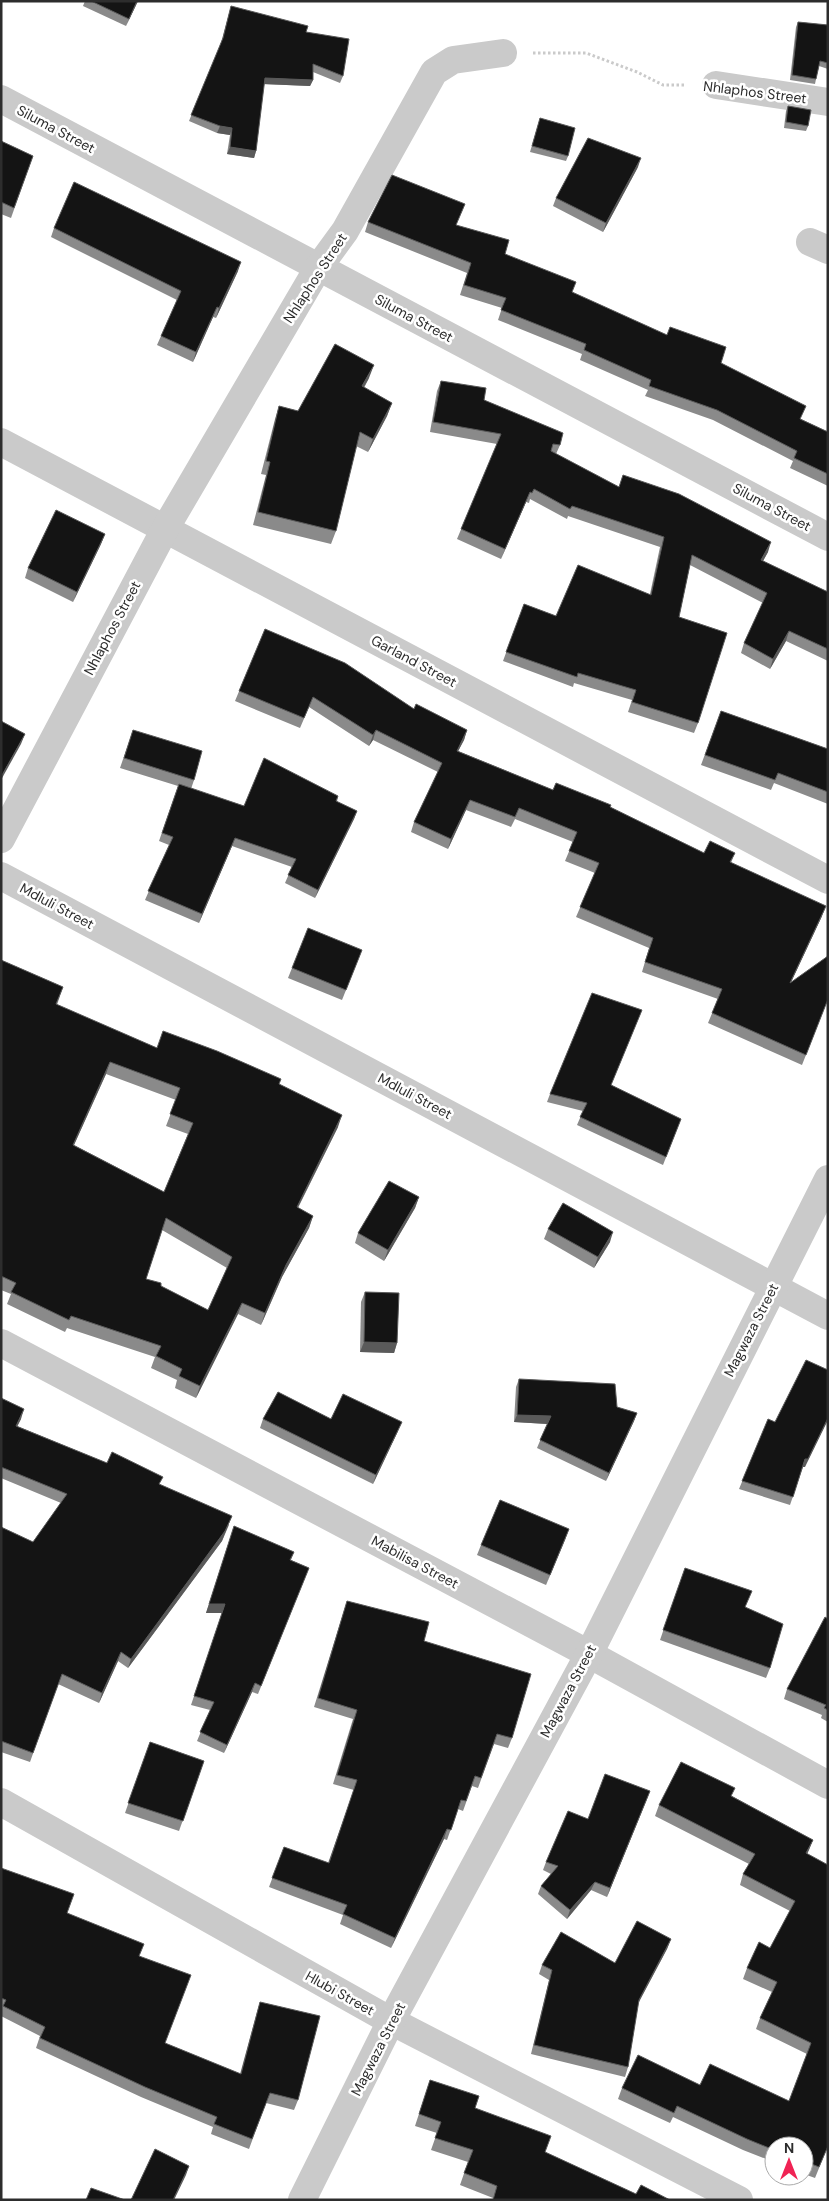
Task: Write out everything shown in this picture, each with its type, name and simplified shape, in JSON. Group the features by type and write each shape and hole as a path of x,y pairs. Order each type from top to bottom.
{"street":[{"name":"Nhlaphos Street","path":"1,839 165,529 318,268 345,230 434,72 453,60 503,53"},
{"name":"Nhlaphos Street","path":"716,84 828,102"},
{"name":"Siluma Street","path":"1,99 828,537"},
{"name":"Garland Street","path":"1,442 828,880"},
{"name":"Mdluli Street","path":"1,876 828,1316"},
{"name":"Magwaza Street","path":"302,2200 391,2021 589,1654 828,1179"},
{"name":"Mabilisa Street","path":"1,1343 589,1654 828,1785"},
{"name":"Hlubi Street","path":"1,1802 391,2021 739,2200"}],"path":[{"name":"Nhlaphos Street","path":"503,53 586,53 663,84 716,84"}],"building":[{"path":"91,1 137,1 129,19"},
{"path":"231,6 308,26 306,32 349,39 343,76 313,64 313,80 265,78 256,151 230,147 232,128 220,126 191,115 223,38"},
{"path":"798,22 828,25 828,63 820,61 816,79 792,75"},
{"path":"788,106 811,110 808,126 786,122"},
{"path":"540,118 575,128 568,156 532,146"},
{"path":"588,138 641,158 606,223 556,198"},
{"path":"1,141 33,156 14,208 1,202"},
{"path":"392,175 465,204 456,225 509,240 505,254 576,282 572,292 667,335 670,327 726,347 721,363 806,406 800,419 828,432 828,474 794,458 797,451 717,410 649,386 651,380 584,350 586,344 501,310 506,298 464,285 471,263 368,222"},
{"path":"74,182 241,262 196,352 161,336 181,291 54,228"},
{"path":"335,344 374,365 362,386 392,403 373,439 360,432 336,531 258,512 270,462 266,461 279,406 298,411"},
{"path":"441,381 486,388 484,400 563,433 560,445 553,444 551,451 619,487 623,475 679,494 771,542 761,560 828,592 828,649 789,631 773,659 744,643 767,593 692,555 679,617 727,633 698,723 632,702 636,690 578,673 577,677 506,652 524,604 556,616 578,565 651,595 664,537 572,506 570,509 534,489 532,493 530,492 505,549 461,529 501,434 433,422"},
{"path":"56,510 105,534 77,592 28,568"},
{"path":"265,629 345,663 414,709 416,704 467,730 457,751 553,790 556,783 611,805 610,807 704,853 710,841 735,853 730,862 826,906 790,983 828,956 828,999 806,1055 712,1013 722,989 645,962 653,938 580,907 599,863 569,851 577,832 519,808 515,817 470,800 451,839 414,822 442,763 376,730 373,735 313,697 304,718 239,691"},
{"path":"721,711 828,749 828,792 778,773 775,780 705,755"},
{"path":"1,721 25,734 1,777"},
{"path":"133,730 202,751 194,780 124,758"},
{"path":"264,758 338,796 336,801 357,811 318,890 288,875 296,859 235,838 202,914 148,891 173,837 162,833 179,784 244,806"},
{"path":"308,928 362,950 346,990 292,968"},
{"path":"1,960 63,987 56,1004 157,1048 163,1031 217,1051 281,1079 279,1084 342,1115 297,1207 313,1216 286,1265 265,1313 242,1303 200,1386 179,1376 182,1369 156,1356 161,1346 71,1316 69,1320 11,1292 16,1283 1,1276","holes":["110,1062 180,1088 170,1114 193,1123 164,1192 73,1145","166,1218 232,1257 208,1310 161,1286 161,1283 146,1279"]},
{"path":"592,993 642,1010 611,1085 681,1119 666,1157 580,1117 587,1103 550,1094"},
{"path":"389,1181 419,1197 388,1250 358,1233"},
{"path":"563,1203 613,1232 598,1257 548,1229"},
{"path":"365,1292 399,1293 397,1343 364,1342"},
{"path":"806,1360 828,1370 828,1418 808,1459 805,1459 793,1497 742,1481 768,1419 775,1422"},
{"path":"519,1379 615,1384 617,1407 637,1413 609,1473 540,1440 551,1416 517,1415"},
{"path":"278,1392 331,1419 343,1394 402,1422 376,1475 263,1419"},
{"path":"1,1398 24,1409 16,1426 107,1463 112,1452 163,1477 159,1484 232,1516 225,1531 131,1659 121,1652 102,1693 62,1674 33,1753 1,1741 1,1527 33,1542 67,1494 1,1467"},
{"path":"500,1500 569,1529 550,1575 481,1545"},
{"path":"234,1526 294,1552 290,1560 309,1568 261,1686 255,1683 227,1745 200,1732 214,1702 194,1696 225,1604 209,1604"},
{"path":"685,1568 752,1591 745,1607 783,1624 770,1668 663,1630"},
{"path":"347,1601 429,1622 424,1641 531,1674 512,1738 497,1734 481,1778 475,1776 466,1801 461,1800 451,1830 447,1829 395,1938 343,1914 347,1905 272,1878 284,1847 329,1863 357,1780 337,1775 357,1710 318,1698"},
{"path":"825,1617 828,1619 828,1710 824,1708 826,1705 787,1689"},
{"path":"150,1742 204,1761 183,1821 128,1803"},
{"path":"681,1762 735,1788 731,1796 813,1840 806,1853 828,1865 828,2146 819,2167 814,2165 814,2136 764,2136 764,2146 677,2106 674,2113 622,2088 638,2055 700,2085 710,2064 789,2101 811,2043 760,2018 777,1982 747,1968 759,1942 770,1948 795,1901 743,1874 755,1854 659,1805"},
{"path":"605,1774 650,1791 610,1888 595,1882 570,1910 541,1886 558,1866 546,1862 568,1811 588,1819"},
{"path":"1,1868 74,1894 67,1913 144,1944 139,1956 191,1975 165,2043 241,2074 260,2002 320,2016 298,2100 270,2093 252,2139 214,2124 217,2117 145,2087 40,2038 45,2027 3,2006 6,2000 1,1998"},
{"path":"637,1921 671,1939 639,2000 628,2067 534,2045 552,1970 542,1965 561,1932 615,1963"},
{"path":"430,2080 479,2096 475,2108 551,2136 545,2152 636,2194 641,2185 670,2200 493,2200 497,2186 464,2173 473,2150 435,2138 441,2122 419,2114"},
{"path":"155,2149 189,2166 173,2200 131,2200"},
{"path":"91,2188 125,2200 86,2200"}]}
